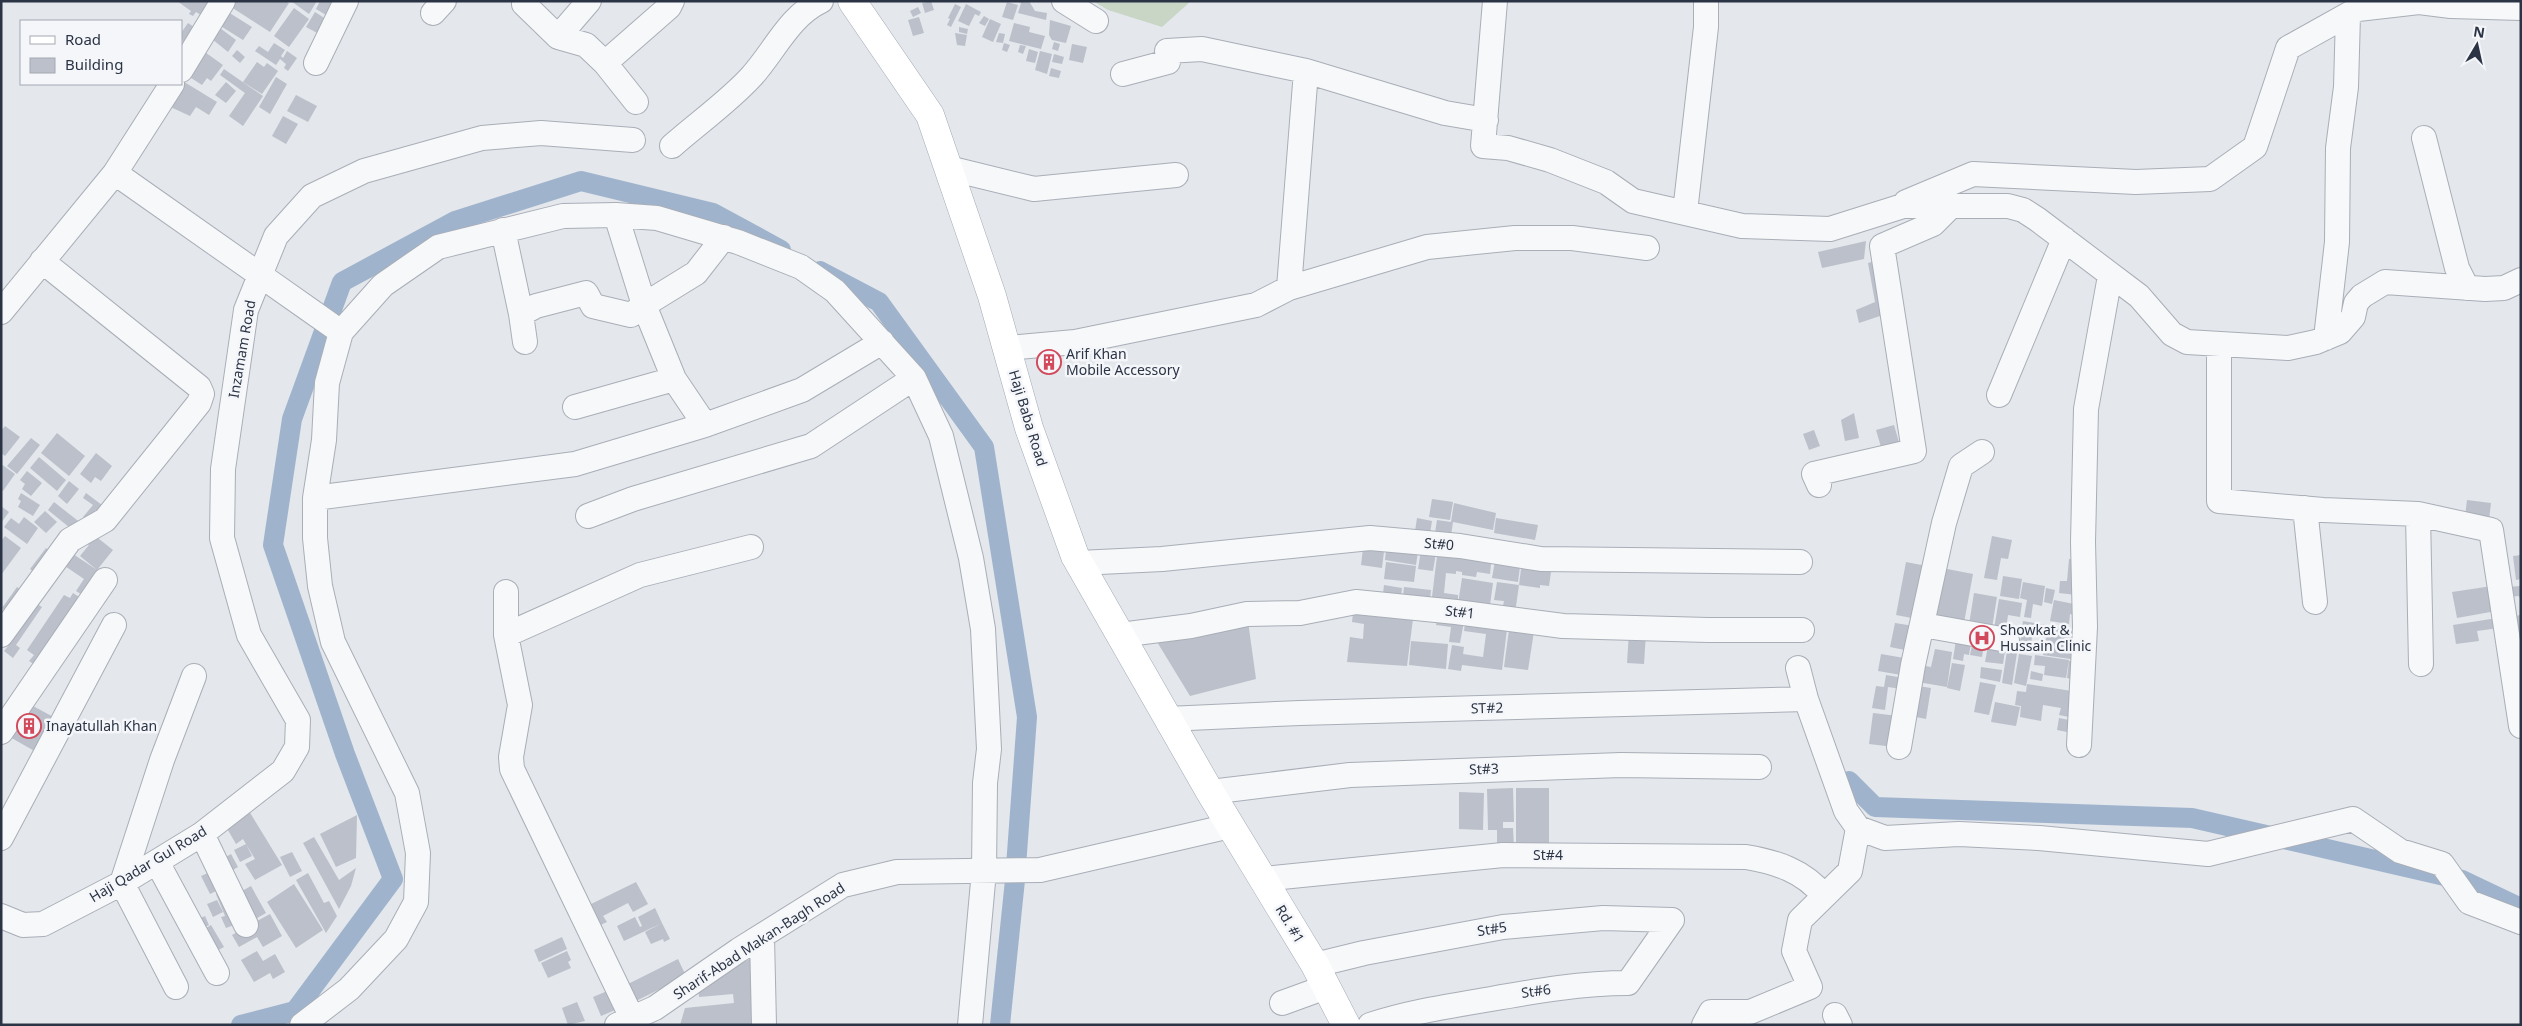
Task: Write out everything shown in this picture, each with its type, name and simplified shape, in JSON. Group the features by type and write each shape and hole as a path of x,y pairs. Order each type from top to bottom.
{"main road":[{"name":"Haji Baba Road","path":"852,1 930,115 1008,348 1029,428 1079,563 1230,826"},
{"name":"Rd. #1","path":"1230,826 1320,976 1346,1025"}],"street":[{"path":"182,68 223,1"},
{"path":"316,63 346,1"},
{"path":"558,37 589,1"},
{"path":"605,63 669,7 672,1"},
{"path":"672,146 750,78 795,20 812,5 821,1"},
{"path":"1064,1 1096,21"},
{"path":"1496,1 1483,146 1508,148 1550,160 1606,182 1633,201 1742,226 1830,229 1890,208 1973,174 2136,182 2210,179 2255,146 2288,48 2358,9 2419,2 2451,6 2521,8"},
{"path":"1684,212 1706,27 1706,1"},
{"path":"524,4 558,37 586,45 605,63 636,102"},
{"path":"2326,338 2337,242 2338,148 2346,87 2348,15"},
{"path":"1123,74 1168,57 1202,49 1306,71 1445,113 1486,120"},
{"path":"1289,288 1306,71"},
{"path":"1,312 114,173 171,85"},
{"name":"Inzamam Road","path":"283,771 297,747 298,720 249,635 222,538 223,469 246,310 276,236 312,196 364,170 482,138 541,133 633,140"},
{"path":"2424,138 2457,268 2467,288"},
{"path":"948,168 1034,189 1176,175"},
{"path":"114,173 260,273 341,332"},
{"path":"1890,208 1952,205 2008,206 2023,210 2139,296 2172,334 2187,342 2278,349 2326,338 2340,332 2348,322 2362,296 2385,282 2467,288 2504,288 2521,280"},
{"path":"1819,485 1814,474 1914,451 1882,246 1933,224 1952,205"},
{"path":"616,214 644,305 674,379 705,425"},
{"path":"302,1025 349,990 396,939 416,902 418,852 407,793 334,642 320,586 315,538 315,498 324,440 327,384 341,332 383,285 438,247 563,216 616,214 657,218 724,238 802,267 835,292 914,378 945,444 971,558 983,629 990,749 985,783 986,871 970,1025"},
{"path":"503,230 525,342"},
{"path":"521,314 536,306 586,293 593,306 632,315 644,305 696,273 724,238"},
{"path":"1008,348 1075,342 1256,305 1289,288 1427,247 1516,238 1572,238 1647,248"},
{"path":"1998,394 2064,240"},
{"path":"1,635 70,540 104,520 199,403 202,394 199,387 42,261"},
{"path":"2080,745 2085,627 2083,542 2086,409 2110,276"},
{"path":"315,498 575,464 705,425 802,390 882,342"},
{"path":"2219,345 2219,501 2418,514 2490,530 2521,726"},
{"path":"588,516 633,499 811,446 914,378"},
{"path":"575,407 674,379"},
{"path":"1899,746 1913,665 1944,524 1961,466 1982,452"},
{"path":"2305,508 2316,602"},
{"path":"2418,514 2421,664"},
{"name":"St#0","path":"1079,563 1162,559 1370,538 1460,546 1541,559 1800,562"},
{"path":"506,635 640,576 752,547"},
{"path":"1,732 105,580"},
{"path":"506,592 506,635 520,706 511,756 512,769 624,1021"},
{"name":"St#1","path":"1120,635 1200,625 1247,614 1300,613 1356,602 1456,612 1563,626 1708,630 1802,630"},
{"path":"1,838 114,625"},
{"path":"1923,625 2007,640"},
{"path":"1798,668 1806,699 1846,811 1858,828 1885,838 1959,834 2208,854 2353,819 2400,851 2442,864 2468,902 2521,922"},
{"path":"176,987 122,883 162,760 194,676"},
{"name":"ST#2","path":"1167,719 1300,713 1806,699"},
{"name":"St#3","path":"1210,792 1350,775 1621,765 1759,767"},
{"name":"Haji Qadar Gul Road","path":"1,916 23,925 43,924 122,883 202,834 283,771"},
{"name":"Sharif-Abad Makan-Bagh Road","path":"624,1021 655,1008 739,950 762,938 843,885 897,872 1044,869 1230,826"},
{"path":"1704,1025 1710,1012 1750,1012 1810,987 1794,951 1800,920 1823,895 1850,871 1858,828"},
{"path":"202,834 246,925"},
{"name":"St#4","path":"1263,879 1503,855 1746,857 1775,862 1812,881 1823,895"},
{"path":"157,862 217,973"},
{"name":"St#5","path":"1282,1003 1320,976 1364,953 1503,926 1603,918 1672,920"},
{"name":"St#6","path":"1370,1025 1445,1006 1536,991 1600,983 1628,983 1672,920"},
{"path":"762,938 764,1025"}],"green space":[{"path":"1093,1 1191,1 1162,27 1108,10"}],"building":[{"path":"177,1 210,1 201,15 196,12 193,16 189,14 191,11"},
{"path":"231,1 285,1 289,3 270,32 228,5"},
{"path":"291,1 317,1 309,14"},
{"path":"320,1 336,1 331,18 316,9"},
{"path":"931,1 934,10 925,13 922,3"},
{"path":"1017,1 1029,1 1035,11 1047,13 1046,20 1018,13 1021,3"},
{"path":"1007,2 1018,5 1013,20 1002,17"},
{"path":"955,4 961,7 951,27 947,25 950,19 948,18"},
{"path":"966,4 981,12 979,16 975,14 969,26 958,21"},
{"path":"918,7 921,13 913,17 910,11"},
{"path":"294,8 309,19 289,47 274,36"},
{"path":"228,12 252,27 243,40 219,25"},
{"path":"315,12 329,21 321,35 306,27"},
{"path":"984,16 989,19 985,26 979,23"},
{"path":"919,17 924,33 913,36 908,20"},
{"path":"990,19 1001,24 993,42 982,37"},
{"path":"1050,20 1071,26 1066,43 1052,40 1049,35"},
{"path":"188,23 200,31 189,35 183,43 182,32"},
{"path":"1014,23 1030,27 1029,32 1045,36 1041,49 1009,41"},
{"path":"959,27 968,29 967,34 959,32"},
{"path":"220,28 236,40 228,52 212,39"},
{"path":"955,33 967,35 965,46 957,45"},
{"path":"999,33 1005,34 1003,43 996,42"},
{"path":"1054,42 1060,44 1058,51 1052,49"},
{"path":"274,43 285,50 281,56 283,58 287,51 297,58 288,71 284,68 286,64 280,59 276,65 255,51 259,46 268,52"},
{"path":"1004,43 1010,45 1007,52 1002,50"},
{"path":"1072,44 1087,47 1083,63 1069,60"},
{"path":"1020,45 1026,46 1023,54 1018,52"},
{"path":"1029,49 1038,52 1035,63 1026,61"},
{"path":"202,50 223,65 211,81 207,78 202,85 185,74"},
{"path":"237,50 245,57 240,63 232,56"},
{"path":"1040,51 1052,54 1047,74 1035,70"},
{"path":"1054,54 1064,57 1062,64 1052,62"},
{"path":"257,62 264,67 267,63 278,71 262,94 243,82"},
{"path":"1051,68 1061,71 1059,78 1049,76"},
{"path":"224,69 263,96 243,126 229,116 245,93 220,75"},
{"path":"276,77 287,84 270,114 259,107"},
{"path":"182,81 217,102 209,115 196,107 190,116 164,104 177,85 182,85"},
{"path":"226,82 236,91 226,103 215,95"},
{"path":"296,95 317,106 308,122 287,111"},
{"path":"283,116 298,124 286,144 272,136"},
{"path":"1866,241 1864,259 1822,268 1818,252"},
{"path":"1882,259 1892,312 1859,323 1856,310 1875,302 1868,263"},
{"name":"Arif Khan Mobile Accessory","path":"1057,355 1061,367 1042,372 1038,357"},
{"path":"1854,413 1859,438 1845,441 1841,420"},
{"path":"1894,425 1901,449 1883,454 1876,430"},
{"path":"5,426 20,437 5,456 1,453 1,431"},
{"path":"1814,430 1820,446 1809,450 1803,434"},
{"path":"57,433 85,456 69,476 41,453"},
{"path":"31,438 40,445 17,474 7,466"},
{"path":"96,453 112,466 101,481 95,477 91,483 80,474"},
{"path":"39,457 66,480 57,491 30,468"},
{"path":"1,464 15,474 3,491 1,490"},
{"path":"27,471 42,483 31,496 22,489 25,484 20,480"},
{"path":"69,481 79,489 67,504 58,496"},
{"path":"21,493 40,505 33,516 18,507 21,501 18,499"},
{"path":"86,493 110,511 91,523 83,517 93,505 83,498"},
{"path":"1432,499 1453,502 1450,520 1429,517"},
{"path":"2467,500 2491,503 2489,520 2465,517"},
{"path":"54,502 82,524 75,532 48,510"},
{"path":"1454,503 1496,513 1493,530 1453,522 1450,542 1434,539 1437,520 1451,522"},
{"path":"1,506 9,512 1,523"},
{"path":"45,511 57,522 46,533 34,522"},
{"path":"24,517 38,528 27,544 4,527 11,518 19,524"},
{"path":"1417,518 1432,521 1429,540 1414,538"},
{"path":"1496,518 1538,525 1535,540 1494,533"},
{"path":"89,531 113,550 97,570 80,556 89,545 82,540"},
{"path":"5,536 21,548 1,575 1,541"},
{"path":"1992,536 2012,540 2008,559 2001,558 1997,580 1984,578"},
{"path":"1364,540 1385,543 1382,568 1361,565"},
{"path":"1387,541 1419,545 1416,565 1385,560"},
{"path":"1422,544 1437,547 1433,571 1418,569"},
{"path":"46,548 55,555 39,576 30,569"},
{"path":"1438,548 1492,555 1490,574 1477,572 1476,577 1462,575 1462,572 1456,571 1456,574 1446,573 1444,593 1458,595 1458,604 1462,578 1493,583 1489,612 1431,605"},
{"path":"67,550 106,576 90,600 76,591 84,579 59,562"},
{"path":"1496,555 1521,559 1518,582 1492,578"},
{"path":"2521,555 2521,579 2516,580 2513,556"},
{"path":"2069,559 2080,560 2076,595 2059,593 2060,581 2067,581"},
{"path":"1522,561 1552,565 1549,586 1540,585 1540,588 1519,585"},
{"path":"1386,562 1416,566 1414,582 1384,579"},
{"path":"1906,562 1932,567 1922,620 1896,615"},
{"path":"1937,567 1973,574 1963,628 1927,621"},
{"path":"2003,576 2022,579 2019,599 2000,596"},
{"path":"1497,582 1519,585 1515,613 1502,611 1504,601 1494,600"},
{"path":"2023,582 2045,586 2042,606 2033,604 2031,618 2024,617 2027,600 2020,598"},
{"path":"1384,585 1402,588 1400,605 1382,602"},
{"path":"2492,586 2496,611 2457,618 2452,592"},
{"path":"2521,586 2521,601 2519,596 2508,597 2507,587"},
{"path":"17,587 27,593 11,615 2,608"},
{"path":"1404,587 1431,590 1429,608 1402,605"},
{"path":"2046,588 2055,590 2052,604 2044,602"},
{"path":"73,593 87,602 41,669 29,661 34,655 27,650 64,595 70,598"},
{"path":"1974,593 1997,597 1991,634 1968,631"},
{"path":"29,599 42,607 16,645 20,648 13,658 4,651 9,645 1,640"},
{"path":"1999,599 2022,603 2020,617 2008,615 2005,637 1993,635"},
{"path":"2054,600 2079,605 2078,616 2070,614 2069,624 2050,621"},
{"path":"1354,604 1414,611 1407,666 1347,662 1350,637 1363,639 1364,624 1352,622"},
{"path":"1438,612 1465,616 1460,643 1449,642 1451,627 1436,625"},
{"path":"1247,614 1256,679 1190,696 1151,632"},
{"path":"2521,615 2521,633 2510,634 2507,617"},
{"path":"1466,616 1508,621 1502,670 1462,665 1461,671 1448,669 1452,645 1464,647 1463,654 1483,657 1486,634 1464,631"},
{"path":"2497,618 2499,628 2477,631 2479,641 2456,644 2453,625"},
{"path":"2023,621 2046,625 2045,631 2033,630 2031,644 2020,642"},
{"path":"1510,622 1535,625 1528,670 1504,667"},
{"path":"1895,623 1920,627 1915,652 1890,647"},
{"path":"2008,625 2019,627 2017,640 2006,639"},
{"path":"2048,627 2082,633 2077,660 2043,655"},
{"path":"1629,632 1646,633 1644,664 1627,663"},
{"path":"1974,636 1985,638 1982,657 1970,655"},
{"path":"1956,640 1971,643 1969,655 1964,654 1963,661 1953,659"},
{"path":"1411,641 1448,644 1446,669 1409,665"},
{"path":"1989,641 2006,644 2003,664 1985,662"},
{"path":"1935,649 1952,652 1947,687 1912,681 1914,664 1931,667"},
{"path":"2007,651 2017,653 2012,685 2002,683"},
{"path":"1881,654 1910,659 1907,676 1878,671"},
{"path":"2019,654 2032,656 2026,686 2014,683"},
{"path":"2035,655 2069,660 2066,678 2044,675 2045,666 2034,665"},
{"path":"2069,661 2078,662 2076,680 2067,678"},
{"path":"1952,663 1965,665 1960,691 1947,688"},
{"path":"1981,667 2002,670 2000,682 1980,678"},
{"path":"2031,671 2043,674 2042,681 2030,679"},
{"path":"1886,675 1904,678 1902,689 1888,687 1885,710 1872,708 1876,686 1884,687"},
{"path":"1980,682 1996,685 1989,715 1974,712"},
{"path":"2027,684 2078,692 2074,718 2059,715 2061,708 2043,705 2041,721 2020,717 2021,706 2015,705 2017,691 2026,692"},
{"path":"1912,685 1931,688 1926,719 1906,715"},
{"name":"Inayatullah Khan","path":"22,700 57,719 38,753 1,732"},
{"path":"1995,702 2020,707 2016,726 1991,722"},
{"path":"1873,713 1898,716 1894,747 1869,744"},
{"path":"2059,718 2074,721 2072,733 2057,730"},
{"path":"1513,788 1514,822 1503,822 1503,828 1513,828 1514,848 1497,849 1497,830 1488,830 1487,789"},
{"path":"1516,788 1549,788 1549,848 1516,848"},
{"path":"1459,792 1484,793 1483,830 1459,829"},
{"path":"249,811 282,865 255,880 245,864 255,859 243,839 236,844 225,825"},
{"path":"357,815 356,858 336,867 320,834"},
{"path":"314,837 339,880 356,868 351,886 339,909 303,843"},
{"path":"246,844 252,856 240,862 234,850"},
{"path":"292,852 302,871 290,877 280,857"},
{"path":"231,854 238,867 224,875 216,863"},
{"path":"217,869 226,886 210,894 201,876"},
{"path":"308,873 324,903 329,901 337,916 326,933 296,880"},
{"path":"636,882 648,904 633,912 628,903 603,916 607,922 592,929 581,909"},
{"path":"294,884 323,930 296,948 267,902"},
{"path":"251,886 266,913 248,923 233,896"},
{"path":"227,889 242,922 226,928 221,917 225,916 216,894"},
{"path":"217,900 223,912 213,917 207,904"},
{"path":"655,908 662,923 624,941 617,926 635,917 640,927 642,926 638,917"},
{"path":"270,914 282,936 263,947 257,937 239,947 232,935"},
{"path":"205,916 209,925 199,930 194,921"},
{"path":"662,923 670,939 664,942 663,939 651,944 645,932"},
{"path":"211,925 224,947 211,954 198,933"},
{"path":"562,937 567,949 539,962 534,950"},
{"path":"257,951 263,961 275,954 285,972 273,979 270,973 254,982 241,960"},
{"path":"567,951 571,960 568,962 571,968 548,978 541,963"},
{"path":"754,957 757,1025 680,1025 685,1008 734,1003 733,994 699,997 698,984"},
{"path":"678,959 686,976 636,1001 628,984"},
{"path":"612,989 620,1008 601,1016 593,997"},
{"path":"577,1002 585,1021 568,1025 562,1008"}],"waterway":[{"path":"241,1025 295,1011 393,879 345,754 273,545 292,419 342,282 455,221 581,181 713,213 781,250"},
{"path":"820,271 879,302 984,447 1027,717 1015,880 1000,1025"},
{"path":"1849,781 1875,807 2192,818 2462,880 2521,908"}],"place":[{"name":"Arif Khan Mobile Accessory","path":"1049,362"},
{"name":"Showkat & Hussain Clinic","path":"1982,638"},
{"name":"Inayatullah Khan","path":"29,726"}]}
